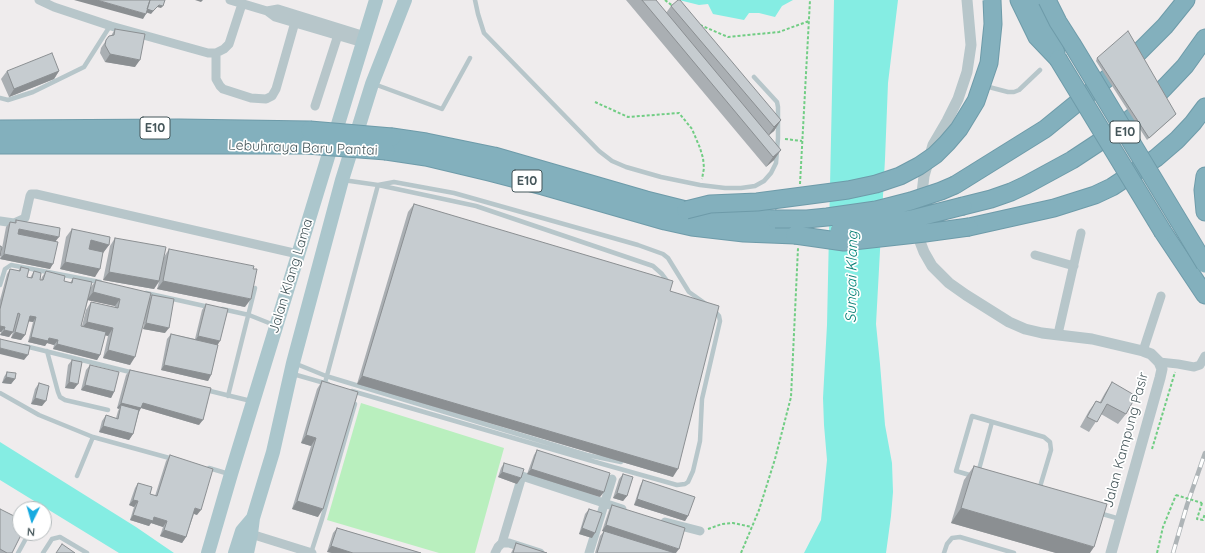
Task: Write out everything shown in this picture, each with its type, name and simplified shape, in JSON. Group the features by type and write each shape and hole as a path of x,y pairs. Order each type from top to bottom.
{"highway":[{"path":"686,210 710,204 757,202 848,190 876,184 900,176 935,155 959,129 976,101 989,63 993,24 992,0"},
{"name":"Lebuhraya Baru Pantai","path":"0,129 179,128 389,144 426,142 494,156 646,200 686,210 739,217 775,219 807,219 827,217 876,210 911,201 955,185 1044,129 1137,54 1165,26 1186,0"},
{"name":"E10","path":"1031,2 1048,31 1058,59 1163,232 1205,295"},
{"name":"E10","path":"1031,2 1058,22 1205,264"},
{"name":"Lebuhraya Baru Pantai","path":"389,144 426,157 543,186 665,221 692,227 796,241 847,230 912,219 991,199 1026,185 1072,160 1113,133 1165,87 1185,66 1205,38"},
{"path":"796,241 844,242 969,227 1054,208 1095,195 1112,187 1156,158 1177,140 1193,123 1205,107"},
{"name":"Lebuhraya Baru Pantai","path":"0,144 309,138"},
{"path":"1205,176 1205,212"}],"main road":[{"name":"Jalan Klang Lama","path":"208,553 376,0"},
{"name":"Jalan Klang Lama","path":"247,553 253,518 272,452 292,368 342,180 372,84 405,0"},
{"path":"234,553 242,531 253,518"}],"street":[{"path":"39,0 54,7 111,26 208,53 216,53 224,49 229,44 242,4"},
{"path":"230,0 265,10 278,9 338,35 364,40"},
{"path":"265,0 265,10"},
{"name":"Jalan Kampung Pasir","path":"968,0 971,45 967,83 947,122 933,144 924,176 920,210 919,239 932,266 949,283 1009,322 1025,329 1042,333 1092,339 1143,351 1151,354 1159,362 1162,369 1160,378 1111,553"},
{"path":"216,53 216,79 223,89 251,98 266,99 272,96 276,89 296,18"},
{"path":"296,18 364,40"},
{"path":"315,106 338,35"},
{"path":"0,221 14,223 24,218 31,194 36,194 298,254"},
{"path":"1058,334 1081,234"},
{"path":"1035,255 1074,266"},
{"path":"1143,351 1161,296"},
{"path":"1159,362 1178,364 1194,368 1200,364 1205,356"},
{"path":"495,553 502,543 522,476 633,513"},
{"path":"589,553 612,480"},
{"path":"654,519 700,530"},
{"path":"251,534 311,553"},
{"path":"502,543 509,543 540,553"}],"lane":[{"path":"475,0 484,33 600,152 612,161 626,167 661,177 700,185 725,188 755,186 764,181 771,173 776,163 778,107 777,102 754,77"},
{"path":"0,98 8,100 17,98 33,92 84,67 111,26"},
{"path":"372,84 442,109 470,58"},
{"path":"977,85 1014,92 1019,90 1040,70"},
{"path":"772,148 777,154"},
{"path":"342,180 378,185 476,206 653,266 662,274 669,288"},
{"path":"347,390 606,465 678,485 685,484 688,482 693,471 700,441 702,399 720,321 719,316 713,309 689,292 668,258 663,254 454,193 394,182 378,185"},
{"path":"325,383 378,185"},
{"path":"0,285 5,269 11,265 108,284"},
{"path":"228,396 255,288"},
{"path":"137,290 212,307"},
{"path":"219,309 249,315 276,326"},
{"path":"20,344 140,374"},
{"path":"47,351 60,397 65,400 108,410"},
{"path":"292,368 326,376 588,455 621,462"},
{"path":"292,368 332,386"},
{"path":"199,389 253,402"},
{"path":"0,393 39,415 93,437 181,461"},
{"path":"311,553 355,404"},
{"path":"983,479 956,471 972,416 1044,437 1050,442 1051,450 1038,495"},
{"path":"976,477 992,422"},
{"path":"77,476 93,437"},
{"path":"202,467 231,474"},
{"path":"1090,510 1120,519"},
{"path":"43,553 52,539 60,537 87,553"},
{"path":"944,553 947,544 952,538 960,537 1014,553"},
{"path":"18,553 25,541"}],"path":[{"path":"665,0 678,10"},
{"path":"800,187 810,0"},
{"path":"696,24 728,37 779,32 808,21"},
{"path":"595,102 628,117 679,113 692,129 703,158 704,168 700,185"},
{"path":"778,138 802,141"},
{"path":"741,553 759,510 775,459 791,397 796,241"},
{"path":"1157,553 1163,527 1176,494 1202,503 1198,519 1203,520 1205,513"},
{"path":"700,530 722,524 733,523 752,527"}],"green space":[{"path":"361,403 504,448 475,553 439,553 327,520"}],"water":[{"path":"679,0 793,0 782,6 775,17 759,13 749,13 744,20 713,14 708,4 699,5"},
{"name":"Sungai Klang","path":"834,0 898,0 888,83 876,324 885,425 892,463 893,492 886,553 804,553 821,520 827,460 823,398 827,325"},
{"path":"0,442 136,527 174,553 119,553 52,512 52,501 34,501 0,480"}],"building":[{"path":"97,0 150,0 146,14"},
{"path":"150,0 165,0 163,6 159,5 153,11 147,9"},
{"path":"642,0 656,0 781,150 773,157"},
{"path":"680,0 781,120 774,127 671,6"},
{"path":"115,29 145,34 140,60 110,54 105,45 106,40 109,36 114,35"},
{"path":"1128,31 1176,114 1149,138 1097,58"},
{"path":"52,53 59,71 14,89 7,71"},
{"path":"414,204 673,281 670,291 719,306 678,469 362,376"},
{"path":"16,220 60,228 59,237 19,229 18,234 58,242 53,264 4,254 10,222 16,223"},
{"path":"72,229 110,237 109,245 91,240 89,249 103,252 100,269 65,262"},
{"path":"115,238 166,247 159,281 109,272"},
{"path":"169,249 254,266 253,269 257,269 251,299 163,281"},
{"path":"21,267 29,269 27,277 32,278 34,271 41,273 40,280 43,280 46,271 65,276 64,281 72,283 73,278 92,282 81,326 106,332 100,355 57,344 58,340 49,338 48,341 31,337 36,317 30,316 25,335 15,332 20,314 18,313 13,332 4,330 5,327 0,326 0,309 10,269 20,271"},
{"path":"96,280 151,293 135,357 108,350 113,328 87,322 91,302 118,308 120,299 93,292"},
{"path":"152,295 174,299 169,328 146,323"},
{"path":"206,304 228,309 220,341 198,336"},
{"path":"171,334 218,345 211,375 164,365"},
{"path":"0,339 30,346 28,355 0,348"},
{"path":"72,360 82,362 78,384 69,382"},
{"path":"90,365 119,372 114,392 85,385"},
{"path":"130,370 211,388 203,420 143,403 141,408 121,403"},
{"path":"7,372 16,373 15,379 6,377"},
{"path":"322,381 358,392 323,509 297,501 316,438 306,435"},
{"path":"1112,382 1136,396 1126,414 1107,404 1097,422 1087,417 1096,401 1101,403"},
{"path":"39,383 49,386 46,401 35,398"},
{"path":"121,405 139,410 133,434 103,426 106,415 118,419"},
{"path":"537,450 610,473 604,492 531,469"},
{"path":"170,455 213,469 201,510 195,508 186,537 164,530 167,521 154,517 153,521 133,515 138,501 133,500 138,483 152,487 150,494 157,496"},
{"path":"504,463 524,469 521,478 502,472"},
{"path":"974,466 1107,504 1094,547 961,508"},
{"path":"623,474 633,477 627,496 617,493"},
{"path":"643,480 695,497 688,516 637,499"},
{"path":"612,505 685,528 679,549 606,525"},
{"path":"0,509 12,515 12,541 18,541 12,553 7,553 0,549"},
{"path":"589,509 602,513 595,533 582,528"},
{"path":"337,528 421,553 353,553 331,546"},
{"path":"604,531 675,553 597,553"},
{"path":"516,543 547,553 513,553"},
{"path":"62,544 75,553 56,553"}],"railway":[{"path":"1173,553 1187,505 1205,453"}]}
